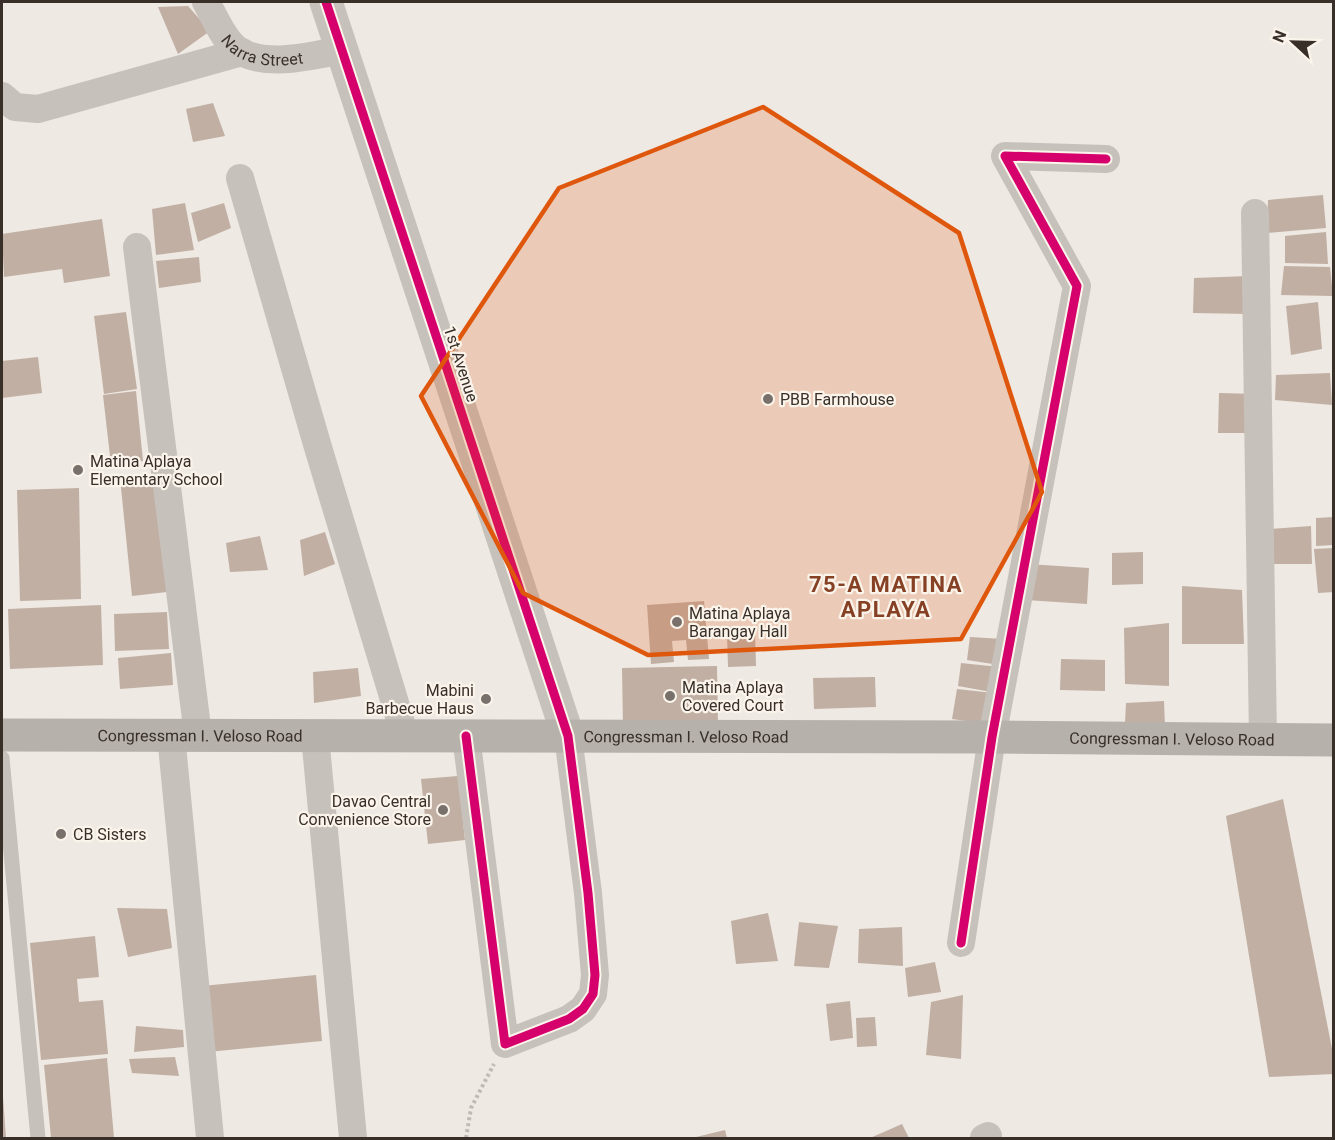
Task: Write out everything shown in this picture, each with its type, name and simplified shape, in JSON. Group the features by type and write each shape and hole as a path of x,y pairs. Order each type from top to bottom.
{"main road":[{"name":"Congressman I. Veloso Road","path":"2,735 992,736 1334,740"}],"street":[{"name":"Narra Street","path":"206,2 224,35 233,46 257,58 281,60 342,50"},
{"name":"1st Avenue","path":"326,2 568,736"},
{"path":"2,96 15,107 38,109 242,52"},
{"path":"961,944 992,736 1077,286 1005,156 1106,159"},
{"path":"240,178 405,736"},
{"path":"1254,213 1263,740"},
{"path":"137,247 184,735 210,1138"},
{"path":"315,736 353,1138"},
{"path":"466,736 505,1044 569,1019 583,1009 593,994 595,975 588,893 568,736"}],"lane":[{"path":"2,758 38,1138"}],"path":[{"path":"466,1138 471,1108 505,1044"}],"highlighted area":[{"path":"763,107 959,233 1042,492 961,639 648,655 523,593 421,396 559,188"}],"building":[{"path":"188,6 210,31 178,54 158,7"},
{"path":"213,103 225,136 193,142 186,109"},
{"path":"1323,195 1326,228 1267,233 1268,200"},
{"path":"185,203 194,250 156,255 152,209"},
{"path":"224,203 231,228 198,242 191,213"},
{"path":"102,219 110,276 64,283 62,269 4,277 2,234"},
{"path":"1326,232 1328,264 1285,263 1285,236"},
{"path":"199,257 201,282 159,288 156,261"},
{"path":"1284,266 1330,267 1333,296 1281,295"},
{"path":"1249,276 1250,314 1193,313 1194,278"},
{"path":"1318,302 1322,349 1291,355 1286,306"},
{"path":"126,312 137,389 104,394 94,316"},
{"path":"38,357 42,393 2,398 2,361"},
{"path":"1330,373 1332,405 1275,400 1276,375"},
{"path":"136,391 143,461 111,465 103,395"},
{"path":"1219,393 1255,394 1256,433 1218,433"},
{"path":"155,475 167,592 132,596 120,478"},
{"path":"79,488 81,599 20,601 17,490"},
{"path":"1334,517 1334,545 1316,546 1316,518"},
{"path":"1311,526 1312,564 1271,564 1270,529"},
{"path":"325,532 335,564 304,576 300,540"},
{"path":"260,536 268,570 230,572 226,543"},
{"path":"1334,548 1334,592 1318,593 1314,549"},
{"path":"1143,552 1143,584 1112,585 1112,553"},
{"path":"1028,564 1089,568 1087,604 1026,600"},
{"path":"1182,586 1242,590 1244,644 1182,644"},
{"name":"Matina Aplaya Barangay Hall","path":"704,601 709,659 688,660 686,640 672,641 674,662 651,664 647,605"},
{"path":"101,605 103,665 10,669 8,609"},
{"path":"167,612 169,649 115,651 114,614"},
{"path":"1169,623 1169,686 1125,684 1124,628"},
{"path":"755,633 756,666 728,667 727,634"},
{"path":"970,637 1003,639 999,665 967,660"},
{"path":"171,653 173,685 120,689 118,658"},
{"path":"1061,659 1105,660 1105,691 1060,690"},
{"path":"961,663 999,667 997,693 958,686"},
{"name":"Matina Aplaya Covered Court","path":"717,666 718,725 623,727 622,668"},
{"path":"358,668 361,696 314,703 313,672"},
{"path":"875,677 876,707 814,709 813,678"},
{"path":"957,689 993,693 988,724 952,719"},
{"path":"1164,701 1165,727 1125,723 1126,703"},
{"name":"Davao Central Convenience Store","path":"458,776 465,840 428,844 421,779"},
{"path":"1283,799 1334,1059 1334,1074 1269,1077 1226,816"},
{"path":"117,908 167,909 172,948 128,957"},
{"path":"768,913 778,961 736,964 731,921"},
{"path":"799,922 838,926 829,968 794,966"},
{"path":"902,927 903,966 858,963 859,929"},
{"path":"95,936 99,977 77,979 79,1002 103,1000 108,1054 41,1060 30,943"},
{"path":"935,962 941,992 908,997 905,968"},
{"path":"316,975 322,1041 208,1052 202,986"},
{"path":"963,995 961,1059 926,1055 931,1002"},
{"path":"850,1001 853,1038 830,1041 826,1004"},
{"path":"875,1017 877,1046 857,1047 856,1018"},
{"path":"136,1026 183,1030 184,1047 134,1052"},
{"path":"175,1057 179,1076 132,1073 129,1059"},
{"path":"107,1058 114,1138 51,1138 44,1065"},
{"path":"3,1097 6,1138 2,1138"},
{"path":"902,1124 909,1138 870,1138"},
{"path":"725,1130 727,1138 692,1138"}],"cycle path":[{"path":"326,2 568,736 588,893 595,975 593,994 583,1009 569,1019 505,1044 466,736"},
{"path":"961,943 992,737 1077,286 1005,156 1106,159"}],"place":[{"name":"PBB Farmhouse","path":"768,399"},
{"name":"Matina Aplaya Elementary School","path":"78,470"},
{"name":"Matina Aplaya Barangay Hall","path":"677,622"},
{"name":"Matina Aplaya Covered Court","path":"670,696"},
{"name":"Mabini Barbecue Haus","path":"486,699"},
{"name":"Davao Central Convenience Store","path":"443,810"},
{"name":"CB Sisters","path":"61,834"}],"district":[{"name":"75-A MATINA APLAYA","path":"886,596"}]}
